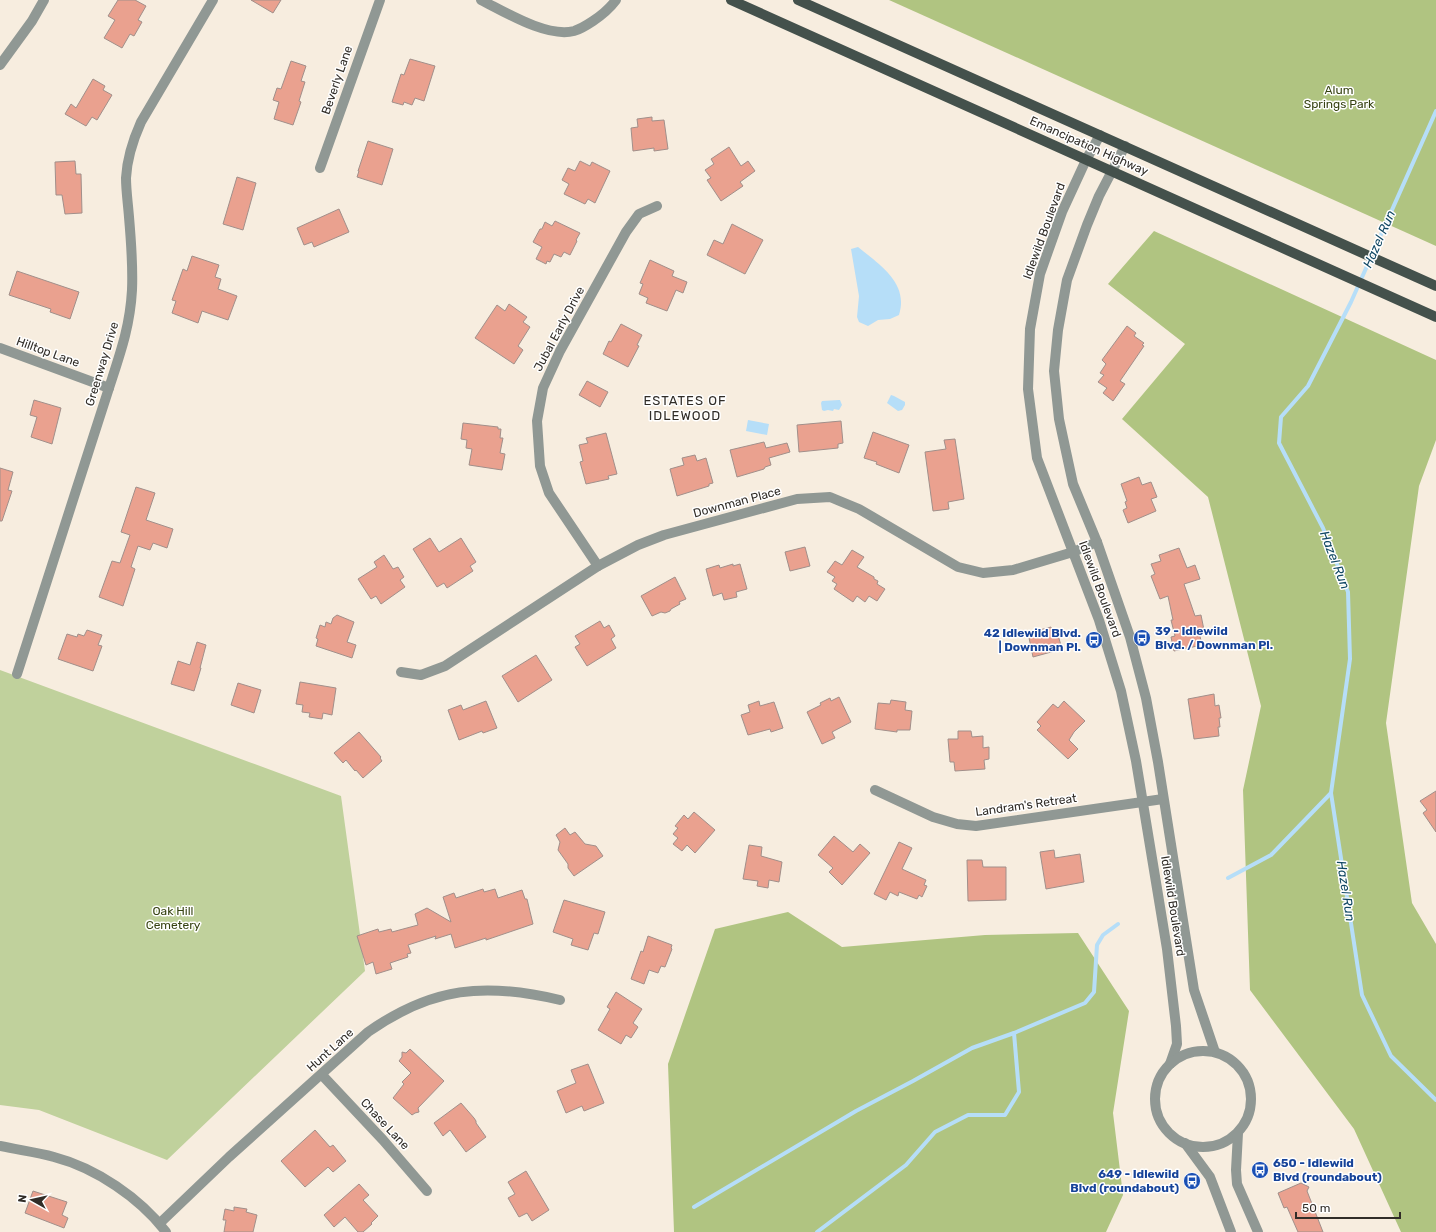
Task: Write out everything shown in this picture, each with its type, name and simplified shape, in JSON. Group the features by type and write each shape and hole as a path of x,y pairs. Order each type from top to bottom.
{"main road":[{"name":"Emancipation Highway","path":"731,0 1436,317"},
{"name":"Emancipation Highway","path":"798,0 1436,286"}],"street":[{"path":"0,65 32,21 44,0"},
{"name":"Greenway Drive","path":"17,674 124,345 132,290 130,221 126,179 134,137 141,122 214,0"},
{"name":"Beverly Lane","path":"320,168 380,0"},
{"path":"481,0 530,24 552,31 561,32 573,31 583,27 600,17 616,0"},
{"name":"Idlewild Boulevard","path":"1100,135 1086,160 1062,212 1040,274 1030,329 1028,389 1038,458 1072,552 1099,620 1121,691 1144,801 1167,949 1177,1044 1170,1064"},
{"name":"Idlewild Boulevard","path":"1125,146 1086,225 1067,280 1058,330 1054,371 1059,419 1073,484 1096,542 1130,637 1142,683 1158,762 1194,990 1215,1052"},
{"name":"Jubal Early Drive","path":"598,566 549,493 540,466 537,421 543,388 560,351 626,232 639,214 657,206"},
{"name":"Hilltop Lane","path":"0,348 109,388"},
{"name":"Downman Place","path":"401,672 421,675 445,666 598,566 638,545 664,535 797,499 830,497 859,509 958,567 983,573 1013,570 1072,552 1096,542"},
{"name":"Landram's Retreat","path":"875,790 933,817 957,824 976,826 1163,799"},
{"name":"Hunt Lane","path":"160,1223 229,1157 322,1075 368,1032 409,1007 433,998 459,992 487,990 532,994 560,1000"},
{"path":"1200,1051 1215,1052 1229,1058 1240,1068 1248,1080 1251,1094 1251,1109 1246,1122 1238,1133 1226,1142 1214,1147 1200,1148 1172,1137 1162,1124 1156,1109 1155,1093 1160,1077 1170,1064 1184,1055 1200,1051"},
{"name":"Chase Lane","path":"322,1075 383,1140 427,1191"},
{"path":"1238,1133 1236,1184 1258,1232"},
{"path":"1185,1143 1210,1177 1231,1232"},
{"path":"0,1146 54,1157 79,1165 102,1177 145,1208 160,1223 166,1232"}],"green space":[{"name":"Alum Springs Park","path":"889,0 1436,0 1436,246"},
{"path":"1154,231 1436,360 1436,440 1419,486 1386,723 1412,903 1436,944 1436,1232 1401,1232 1354,1129 1250,990 1243,790 1261,706 1208,497 1122,419 1185,344 1108,284"},
{"name":"Oak Hill Cemetery","path":"0,670 341,796 365,971 167,1160 39,1110 0,1105"},
{"path":"788,912 842,947 985,935 1078,933 1129,1011 1113,1113 1123,1195 1106,1232 674,1232 668,1064 715,929"}],"water":[{"path":"858,247 883,268 896,284 900,293 901,304 899,315 890,319 878,320 868,326 859,322 857,317 859,296 851,249"},
{"path":"891,395 905,402 902,410 898,411 887,403"},
{"path":"840,400 842,405 839,410 822,410 822,401"},
{"path":"748,420 769,424 767,435 746,431"}],"building":[{"path":"118,0 135,0 146,6 138,20 142,22 134,36 130,34 122,48 104,38 115,20 108,16"},
{"path":"251,0 281,0 273,13"},
{"path":"410,59 435,66 424,101 415,98 412,105 404,102 403,105 392,102 401,74 404,75"},
{"path":"291,61 306,66 301,81 305,82 299,101 301,102 293,125 274,119 279,102 273,100 277,88 281,89"},
{"path":"93,79 105,86 103,90 112,95 97,120 92,117 86,126 65,114 71,104 76,108"},
{"path":"652,117 652,121 664,120 668,149 654,151 654,148 633,151 631,128 638,127 637,119"},
{"path":"368,141 393,149 382,185 357,177"},
{"path":"729,147 741,166 748,161 755,171 740,182 743,186 721,201 707,180 711,178 705,170 714,164 711,159"},
{"path":"75,161 76,174 81,174 82,213 65,214 62,195 56,195 55,162"},
{"path":"580,161 590,166 592,162 610,171 595,203 588,199 585,204 564,194 569,184 562,180 568,168 575,171"},
{"path":"237,177 256,183 243,230 223,224"},
{"path":"339,209 349,232 314,247 312,242 304,245 297,228"},
{"path":"555,221 580,233 570,255 564,252 561,257 554,254 550,262 547,261 546,264 536,259 542,247 533,242 545,222 552,226"},
{"path":"732,224 763,240 745,274 707,255 714,240 723,244"},
{"path":"192,256 219,265 215,277 221,279 218,289 237,296 228,320 202,311 198,323 172,313 176,301 172,300 183,269 187,271"},
{"path":"650,260 674,271 672,276 687,282 683,293 676,290 667,311 646,303 648,298 639,294 643,284 640,283"},
{"path":"17,271 79,292 70,319 50,312 51,309 9,295"},
{"path":"509,304 527,317 523,322 530,327 518,346 523,350 514,364 475,338 497,305 505,311"},
{"path":"621,324 642,335 637,345 639,346 628,367 603,354 609,341 611,342"},
{"path":"1127,326 1136,333 1134,336 1144,343 1142,345 1144,346 1120,381 1125,384 1113,401 1103,393 1107,388 1098,382 1104,375 1100,373 1106,364 1102,360"},
{"path":"587,381 608,392 600,407 579,395"},
{"path":"34,400 61,408 52,444 31,437 37,417 30,415"},
{"path":"841,421 843,443 838,444 838,448 799,452 797,425"},
{"path":"463,423 498,427 498,429 501,429 500,438 503,438 500,453 505,454 502,470 469,465 472,449 466,448 467,440 461,439"},
{"path":"873,432 909,445 899,473 876,464 877,462 864,458"},
{"path":"606,433 617,474 608,476 609,479 586,484 580,462 583,461 579,445 588,443 586,438"},
{"path":"955,439 964,499 948,502 949,509 933,511 925,452 946,449 944,440"},
{"path":"764,442 766,448 787,443 790,452 769,458 771,465 765,467 764,469 737,477 730,450"},
{"path":"695,455 697,461 706,458 713,483 709,484 709,486 677,496 670,469 684,465 682,458"},
{"path":"0,468 13,472 8,490 12,491 2,521 0,521"},
{"path":"1139,477 1142,485 1151,482 1157,497 1151,499 1156,511 1128,523 1123,510 1127,508 1125,502 1127,501 1121,484"},
{"path":"136,487 155,493 146,520 173,529 167,548 153,543 150,550 138,546 131,567 135,569 123,606 99,597 112,561 120,563 130,535 121,532"},
{"path":"430,538 439,552 461,538 476,562 470,566 473,571 447,588 444,583 437,587 413,549"},
{"path":"805,547 810,566 790,571 785,552"},
{"path":"1179,548 1187,568 1195,565 1200,579 1184,584 1195,616 1201,615 1204,630 1199,632 1202,645 1174,651 1171,637 1175,636 1168,596 1160,599 1151,576 1155,574 1151,564 1161,561 1159,555"},
{"path":"852,550 864,557 857,567 874,577 874,579 878,581 877,584 885,589 877,601 869,596 865,602 857,596 853,602 834,589 837,584 832,581 835,577 827,572 835,561 842,565"},
{"path":"384,555 393,569 398,567 404,577 400,580 405,587 381,604 376,596 371,599 358,579 377,567 374,562"},
{"path":"733,564 733,566 740,564 747,589 736,592 737,597 724,600 722,593 713,596 706,569 719,565 720,568"},
{"path":"675,577 686,599 679,602 680,604 670,611 665,613 661,612 652,616 641,596"},
{"path":"337,615 354,622 347,642 356,645 352,658 316,646 318,639 316,638 320,625 325,627 326,622 331,624 333,618"},
{"path":"600,621 604,628 609,625 615,636 611,639 616,648 587,666 575,647 580,644 575,636"},
{"path":"1051,627 1053,636 1058,635 1062,649 1033,657 1028,633"},
{"path":"87,630 102,635 98,645 102,646 93,671 58,659 67,634 77,637 78,634 84,636"},
{"path":"197,642 206,645 194,691 171,684 178,661 190,665"},
{"path":"536,655 552,680 518,702 502,676"},
{"path":"300,682 336,688 332,715 323,713 322,719 309,717 310,713 302,712 303,705 296,704"},
{"path":"238,683 261,690 254,713 231,705"},
{"path":"1214,694 1215,706 1219,705 1221,718 1219,718 1220,727 1218,727 1219,736 1194,739 1188,699"},
{"path":"839,697 851,722 832,732 835,738 822,744 807,712 821,705 820,703 830,698 831,701"},
{"path":"891,700 906,702 905,710 912,711 910,730 897,730 897,732 875,729 878,703 890,704"},
{"path":"486,701 497,728 483,733 482,731 459,740 448,710 461,705 463,710"},
{"path":"759,701 760,706 774,702 783,728 771,732 770,729 748,735 741,715 750,712 748,705"},
{"path":"1064,701 1085,721 1074,732 1069,740 1078,749 1068,759 1037,730 1041,726 1037,722 1053,704 1058,708"},
{"path":"958,731 971,731 972,737 983,736 983,748 989,747 989,759 984,760 985,769 955,771 954,762 950,762 948,739 958,739"},
{"path":"359,732 381,757 380,758 382,761 363,778 346,760 343,763 334,753"},
{"path":"1436,791 1436,832 1423,813 1427,810 1420,801"},
{"path":"694,812 715,830 695,853 687,845 682,851 673,844 678,838 673,834 678,828 675,826 684,815 688,819"},
{"path":"565,828 570,835 575,832 585,844 596,846 603,856 574,876 558,850 560,842 556,835"},
{"path":"834,836 853,852 860,844 870,853 842,885 829,872 833,868 818,855"},
{"path":"899,842 912,848 902,869 926,880 924,885 927,886 922,897 919,895 917,899 899,892 898,896 890,892 886,900 874,894"},
{"path":"749,845 762,847 761,856 782,862 779,882 769,880 768,888 757,886 758,881 743,879"},
{"path":"1054,850 1055,858 1080,854 1084,882 1046,889 1040,852"},
{"path":"967,860 982,860 983,867 1006,867 1006,900 968,901"},
{"path":"483,889 484,892 495,889 498,898 522,890 525,899 527,899 533,924 486,940 486,938 455,948 451,934 435,939 436,936 408,945 411,953 407,954 408,957 390,963 392,969 376,974 373,962 366,965 357,936 378,929 379,932 391,929 392,932 418,925 415,914 427,908 451,922 443,897 454,893 456,898"},
{"path":"564,900 605,912 598,934 594,933 588,950 571,945 573,939 553,932"},
{"path":"648,936 672,945 672,949 665,967 661,966 658,973 649,970 644,984 631,979 641,951 643,952"},
{"path":"616,992 642,1009 633,1023 638,1027 631,1038 626,1035 621,1044 598,1030 610,1009 607,1007"},
{"path":"410,1049 444,1081 418,1108 419,1112 412,1115 393,1098 404,1084 402,1082 411,1073 399,1061 402,1057 402,1052 406,1053"},
{"path":"588,1064 604,1103 584,1111 582,1106 566,1113 557,1091 576,1083 571,1070"},
{"path":"461,1103 474,1118 486,1137 466,1152 450,1130 443,1136 434,1123"},
{"path":"315,1130 330,1147 333,1145 346,1161 333,1172 328,1167 305,1187 281,1161"},
{"path":"526,1171 549,1210 532,1221 527,1213 519,1217 508,1198 515,1194 508,1182"},
{"path":"1301,1183 1309,1187 1307,1191 1323,1232 1298,1232 1287,1207 1284,1208 1278,1193"},
{"path":"359,1184 369,1195 363,1200 378,1216 363,1232 358,1232 345,1217 334,1227 324,1215"},
{"path":"33,1191 67,1202 62,1215 68,1218 64,1228 25,1213"},
{"path":"234,1207 247,1209 246,1212 257,1215 253,1232 224,1232 226,1220 223,1220 225,1209 234,1211"}],"waterway":[{"name":"Hazel Run","path":"1436,111 1351,302 1308,386 1281,417 1279,443 1323,528 1348,592 1350,659 1331,793 1362,995 1391,1056 1436,1100"},
{"path":"1228,878 1271,855 1331,793"},
{"path":"817,1232 906,1165 935,1132 968,1115 1005,1115 1019,1092 1014,1033 1085,1003 1094,992 1097,945 1103,935 1118,924"},
{"path":"694,1207 856,1111 972,1048 1014,1033"}],"place":[{"name":"39 - Idlewild Blvd. / Downman Pl.","path":"1142,638"},
{"name":"42 Idlewild Blvd. | Downman Pl.","path":"1094,640"},
{"name":"650 - Idlewild Blvd (roundabout)","path":"1260,1170"},
{"name":"649 - Idlewild Blvd (roundabout)","path":"1192,1181"}],"district":[{"name":"ESTATES OF IDLEWOOD","path":"685,408"}]}
